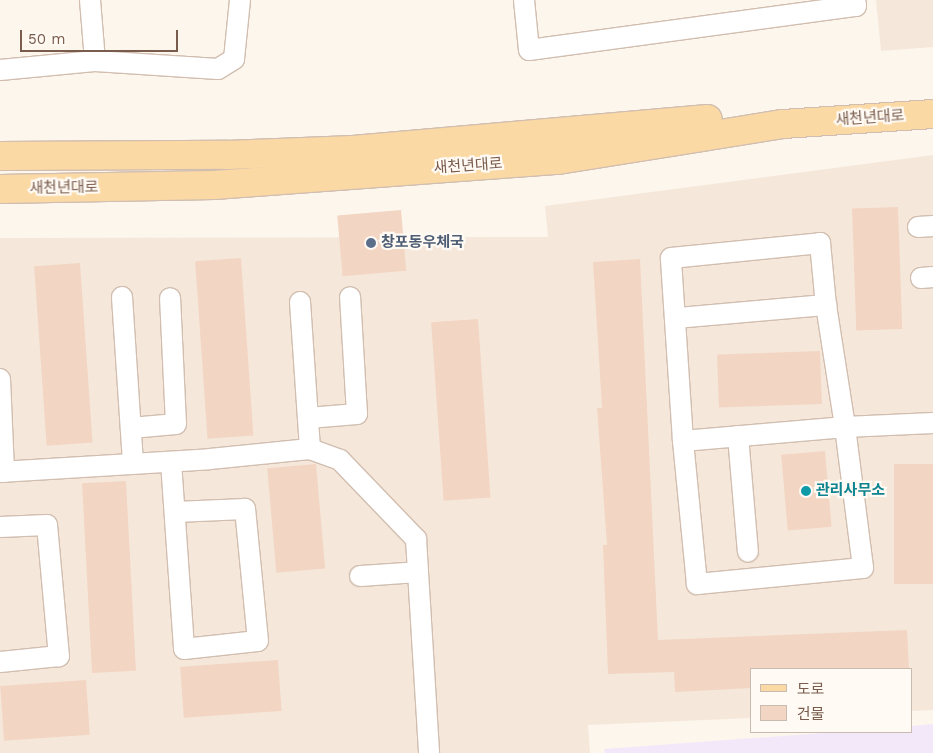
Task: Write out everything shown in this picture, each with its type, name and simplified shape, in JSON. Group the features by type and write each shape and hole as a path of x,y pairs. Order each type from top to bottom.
{"main road":[{"name":"새천년대로","path":"0,156 227,155 353,150 612,129 933,96"},
{"name":"새천년대로","path":"0,189 214,185 558,160 784,124 933,114"}],"street":[{"path":"90,0 95,61"},
{"path":"0,70 95,61 218,69 234,59 240,0"},
{"path":"524,0 529,50 855,3"},
{"path":"820,244 826,305 863,568 697,584 683,441 676,318 671,258 820,244"},
{"path":"122,297 133,464"},
{"path":"308,418 357,414 350,297"},
{"path":"131,428 176,424 170,298"},
{"path":"300,302 310,448"},
{"path":"676,318 826,305"},
{"path":"0,379 2,472 171,462 310,448 340,460 416,539 429,753"},
{"path":"683,441 844,427 933,423"},
{"path":"738,436 748,552"},
{"path":"171,462 184,649 258,641 245,509 175,512"},
{"path":"0,527 48,525 59,656 0,662"},
{"path":"360,576 418,572"}],"shaded area":[{"path":"876,0 933,0 933,47 881,51"},
{"path":"933,155 933,710 913,711 913,668 750,668 750,718 588,725 590,753 0,753 0,238 548,237 545,206"},
{"path":"933,724 933,753 605,753 604,749 823,733 913,733 913,726"}],"building":[{"path":"898,207 902,329 856,331 852,209"},
{"name":"창포동우체국","path":"401,210 406,271 343,276 337,216"},
{"path":"241,258 253,436 208,439 195,261"},
{"path":"640,259 658,640 907,630 909,668 750,668 750,688 675,692 674,672 608,674 603,545 607,545 597,408 602,408 593,262"},
{"path":"80,263 93,443 47,446 34,266"},
{"path":"478,319 490,498 444,501 431,322"},
{"path":"820,351 822,404 719,408 717,355"},
{"name":"관리사무소","path":"825,451 832,527 788,531 781,455"},
{"path":"316,464 325,569 276,573 267,468"},
{"path":"894,464 933,464 933,584 894,584"},
{"path":"126,481 136,671 92,673 82,483"},
{"path":"278,660 282,711 184,718 180,667"},
{"path":"86,680 90,735 4,741 0,686"}],"place":[{"name":"창포동우체국","path":"371,243"},
{"name":"관리사무소","path":"806,491"}]}
